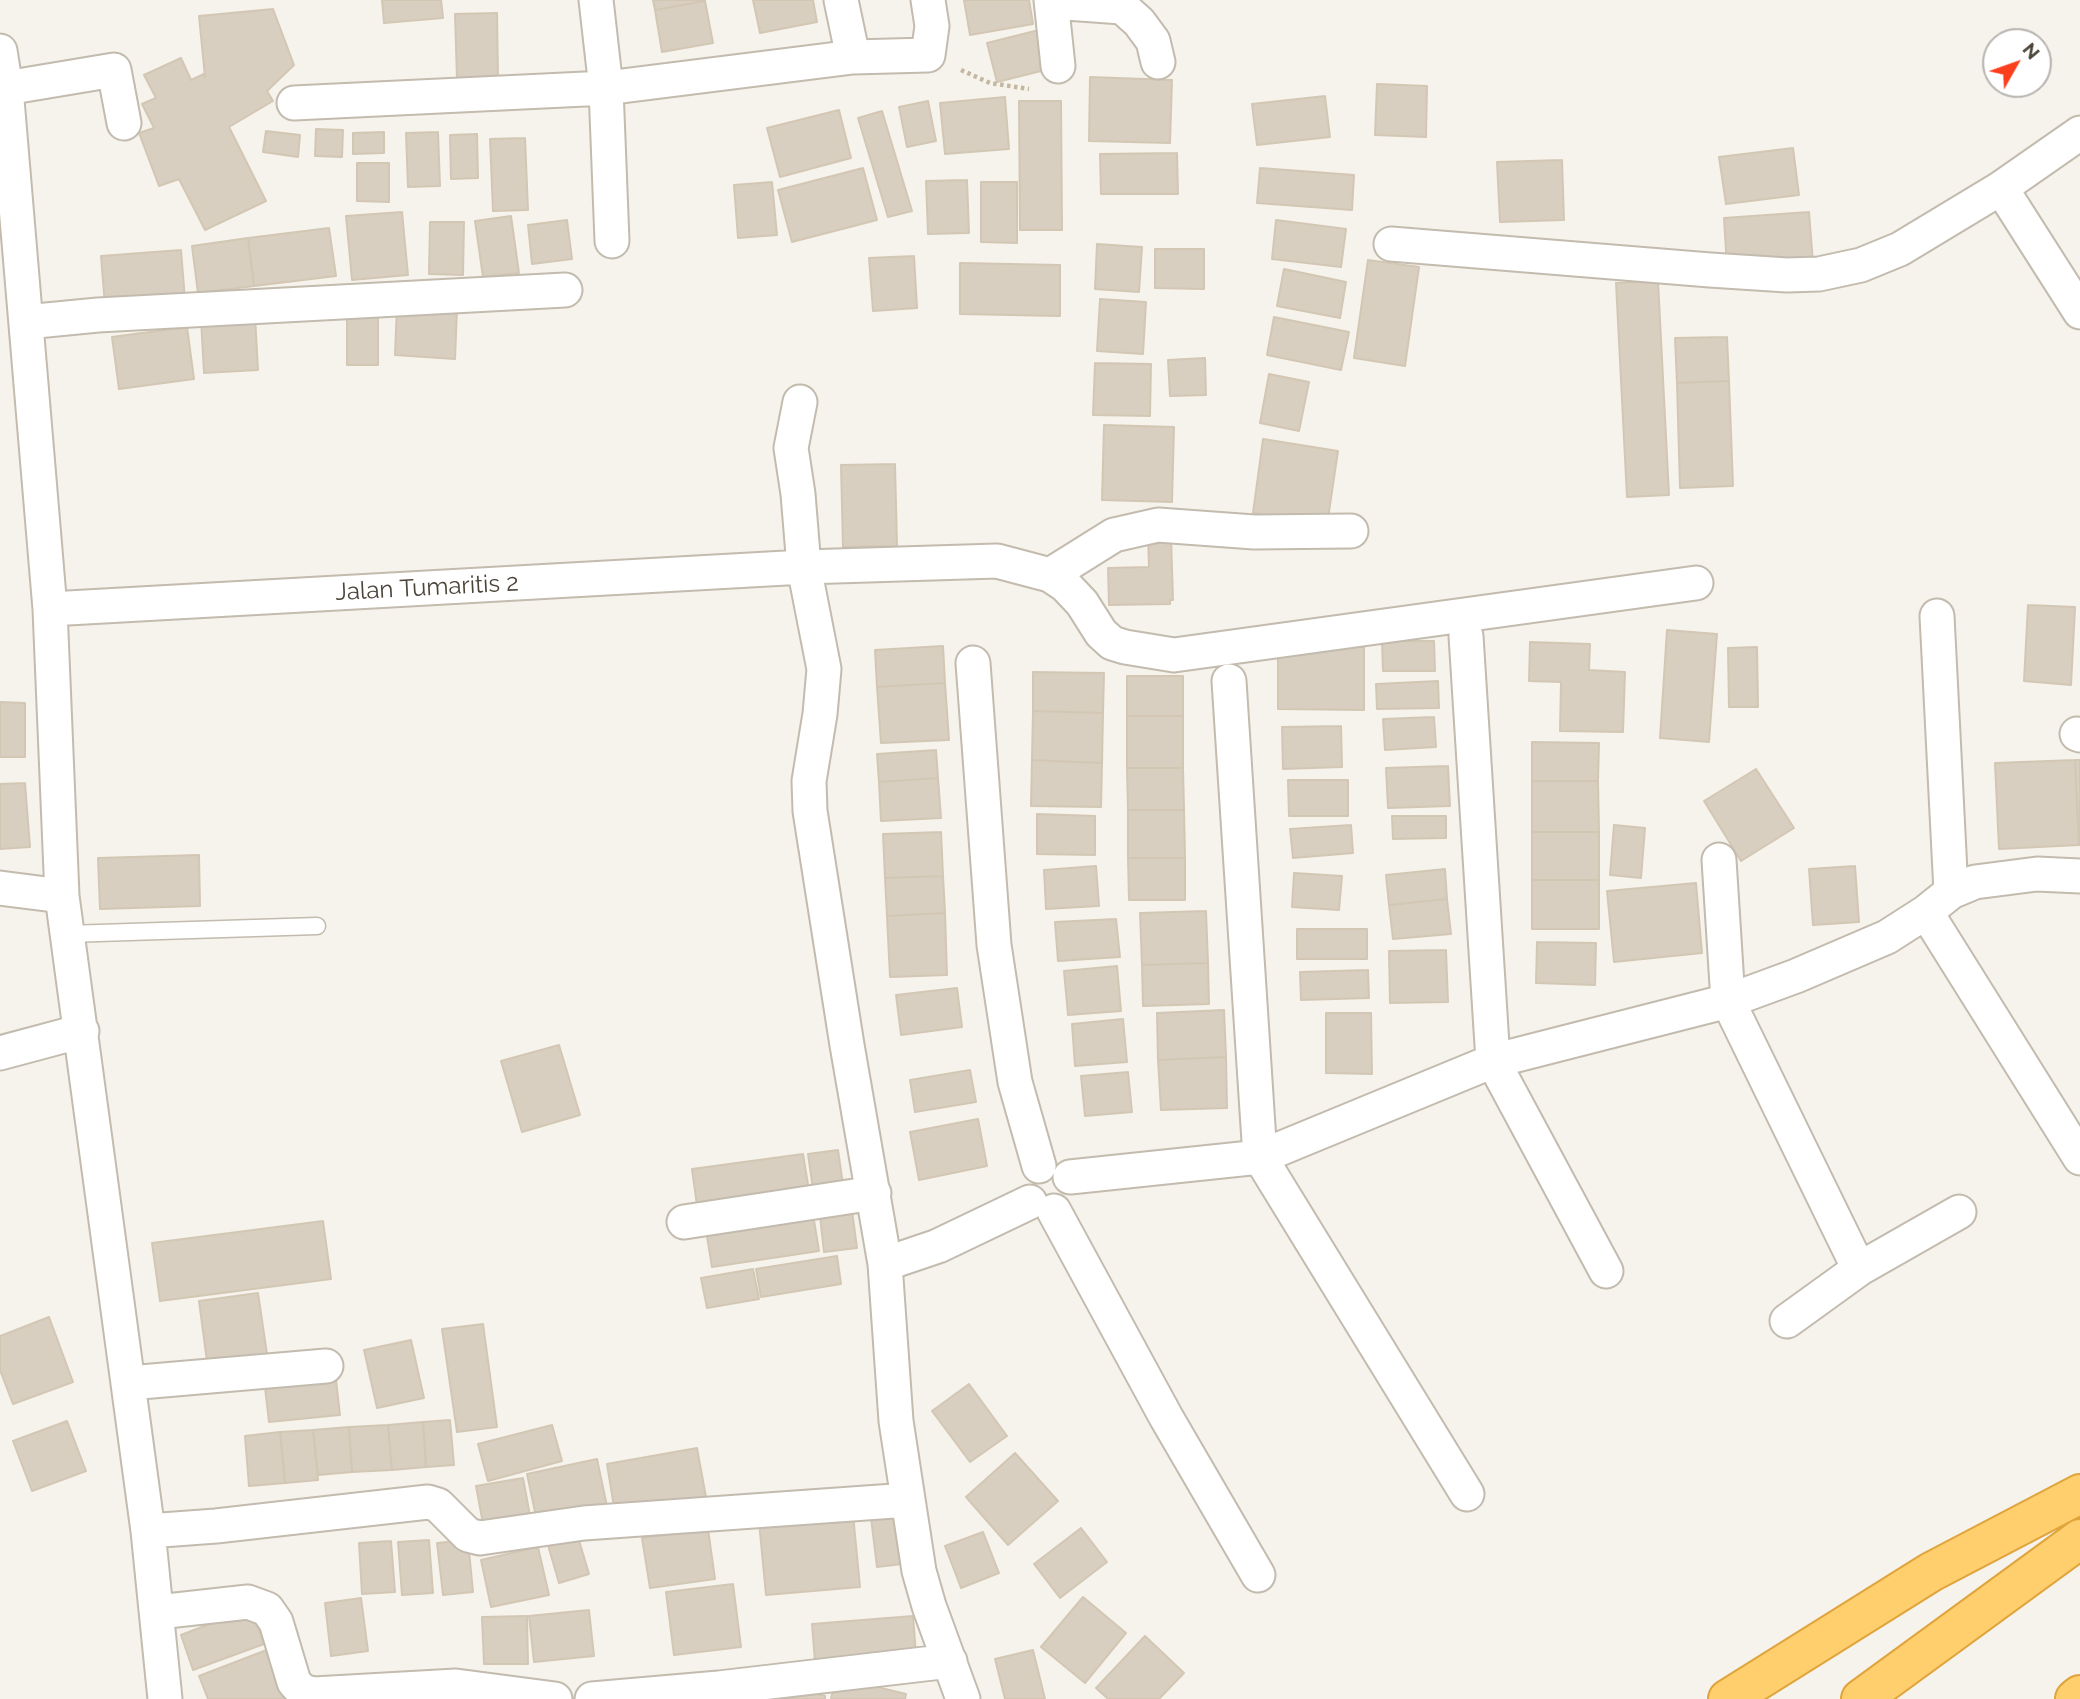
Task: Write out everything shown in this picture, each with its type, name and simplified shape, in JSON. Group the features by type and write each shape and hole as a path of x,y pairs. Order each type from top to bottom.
{"highway":[{"path":"1728,1699 1931,1572 2080,1494"},
{"path":"1861,1699 2080,1539"},
{"path":"2075,1699 2080,1695"}],"street":[{"path":"596,0 606,88 612,240"},
{"path":"841,0 853,57"},
{"path":"294,103 606,88 853,57 928,55 932,26 928,0"},
{"path":"1058,66 1052,1 1122,7 1139,22 1153,41 1158,62"},
{"path":"0,51 6,88 50,609 62,896 148,1531 165,1699"},
{"path":"6,88 114,70 124,123"},
{"path":"1391,244 1710,270 1787,275 1819,274 1861,265 1900,249 2001,188 2080,133"},
{"path":"2001,188 2080,312"},
{"path":"26,322 98,315 565,290"},
{"path":"800,402 792,448 799,494 804,567 824,669 809,781 810,811 885,1264 897,1421 919,1571 963,1699"},
{"path":"1351,531 1254,533 1158,525 1114,535 1050,575 1073,594 1101,633 1112,643 1174,655 1696,583"},
{"name":"Jalan Tumaritis 2","path":"50,609 804,567 997,561 1050,575"},
{"path":"1937,616 1938,902 2080,1158"},
{"path":"1466,636 1493,1061 1606,1271"},
{"path":"973,663 994,945 1015,1082 1039,1166"},
{"path":"1228,681 1260,1157 1466,1494"},
{"path":"1719,860 1728,1001 1859,1269"},
{"path":"1070,1177 1260,1157 1493,1061 1728,1001 1862,949 1887,937 1938,902 1976,882 2037,874 2080,876"},
{"path":"0,888 62,896"},
{"path":"0,1053 82,1031"},
{"path":"885,1264 1042,1206 1065,1205 1073,1192 1070,1177 1057,1166 1039,1166 1029,1175 1026,1188 1042,1206 1258,1575"},
{"path":"684,1222 874,1193"},
{"path":"1787,1321 1859,1269 1959,1212"},
{"path":"129,1383 326,1366"},
{"path":"148,1531 428,1502 438,1505 468,1535 480,1538 584,1523 908,1500"},
{"path":"158,1612 248,1602 267,1609 276,1622 295,1682 302,1691 314,1694 456,1686 555,1699"},
{"path":"592,1699 719,1688 950,1661"}],"lane":[{"path":"68,934 317,926"}],"path":[{"path":"928,55 990,83 1012,88 1030,89 1048,85 1056,80 1058,66"}],"building":[{"path":"382,0 441,0 443,18 384,23"},
{"path":"653,0 705,0 705,1 655,10"},
{"path":"753,0 813,0 817,22 760,33"},
{"path":"964,0 1029,0 1033,24 970,35"},
{"path":"705,1 713,43 662,52 655,10"},
{"path":"273,9 294,65 267,91 273,101 229,127 266,201 205,230 179,179 159,186 139,133 154,128 142,104 156,98 144,75 181,58 191,80 204,74 205,77 199,16"},
{"path":"497,13 498,79 457,79 455,14"},
{"path":"1039,30 1049,69 997,82 987,43"},
{"path":"1090,77 1172,80 1170,143 1089,141"},
{"path":"1377,84 1427,86 1426,137 1375,135"},
{"path":"1325,96 1330,137 1257,145 1252,104"},
{"path":"1005,97 1009,149 945,154 940,103"},
{"path":"928,101 936,141 907,147 899,107"},
{"path":"1019,101 1061,101 1062,230 1020,230"},
{"path":"839,110 851,158 780,177 767,128"},
{"path":"882,111 912,211 888,217 858,118"},
{"path":"316,129 343,130 342,157 315,156"},
{"path":"266,131 300,135 298,157 263,152"},
{"path":"384,132 384,153 353,154 353,133"},
{"path":"438,132 440,186 408,187 406,133"},
{"path":"477,134 478,178 451,179 450,135"},
{"path":"525,138 528,210 493,211 490,139"},
{"path":"1793,148 1799,195 1726,204 1719,157"},
{"path":"1177,153 1178,194 1101,194 1100,154"},
{"path":"1562,160 1564,220 1500,222 1497,162"},
{"path":"357,163 389,163 389,202 357,201"},
{"path":"863,168 877,220 792,242 778,190"},
{"path":"1260,168 1354,175 1352,210 1257,203"},
{"path":"967,180 969,233 928,234 926,181"},
{"path":"772,182 777,235 738,238 734,185"},
{"path":"981,182 1017,182 1017,243 981,242"},
{"path":"402,212 408,275 352,280 346,216"},
{"path":"1809,212 1813,263 1727,268 1724,218"},
{"path":"511,216 519,273 483,277 475,221"},
{"path":"567,220 572,259 532,264 528,225"},
{"path":"1276,220 1346,229 1341,267 1272,259"},
{"path":"430,222 464,222 463,275 429,274"},
{"path":"329,228 336,276 254,286 248,238"},
{"path":"248,238 254,286 198,293 192,246"},
{"path":"1097,244 1142,247 1139,292 1095,289"},
{"path":"1155,249 1204,249 1204,289 1155,288"},
{"path":"181,250 185,300 105,306 101,256"},
{"path":"914,256 917,308 873,311 869,258"},
{"path":"1368,260 1419,267 1405,366 1354,358"},
{"path":"960,263 1060,265 1060,316 960,314"},
{"path":"1284,269 1346,282 1340,318 1277,306"},
{"path":"1658,281 1669,495 1627,497 1616,283"},
{"path":"1100,299 1146,302 1143,354 1097,351"},
{"path":"397,305 457,309 455,359 395,355"},
{"path":"347,308 378,308 378,365 347,365"},
{"path":"255,316 258,370 204,373 201,319"},
{"path":"1274,317 1349,332 1341,370 1267,355"},
{"path":"187,327 194,379 119,389 112,337"},
{"path":"1727,337 1729,381 1677,383 1675,338"},
{"path":"1205,358 1206,395 1170,396 1168,360"},
{"path":"1095,363 1151,364 1150,416 1093,415"},
{"path":"1269,374 1309,382 1299,431 1260,423"},
{"path":"1729,381 1733,486 1680,488 1677,383"},
{"path":"1104,425 1174,427 1172,502 1102,500"},
{"path":"1263,439 1338,451 1327,525 1253,513"},
{"path":"895,464 897,546 843,547 841,465"},
{"path":"1148,537 1171,537 1173,600 1170,600 1170,604 1109,605 1108,568 1149,567"},
{"path":"2028,605 2075,607 2071,685 2024,681"},
{"path":"1667,630 1717,634 1709,742 1660,738"},
{"path":"1382,641 1434,641 1435,671 1383,671"},
{"path":"1530,642 1590,644 1589,670 1625,672 1623,732 1560,731 1561,682 1529,681"},
{"path":"943,646 945,683 877,687 875,650"},
{"path":"1278,646 1364,647 1364,710 1278,709"},
{"path":"1757,647 1758,707 1729,707 1728,648"},
{"path":"1033,672 1104,673 1103,713 1033,711"},
{"path":"1127,676 1183,676 1183,716 1127,716"},
{"path":"1438,681 1439,708 1377,709 1376,684"},
{"path":"945,683 949,740 881,743 877,687"},
{"path":"0,702 25,703 25,757 0,757"},
{"path":"1033,711 1103,713 1102,763 1032,760"},
{"path":"1127,716 1183,716 1183,768 1127,768"},
{"path":"1434,717 1436,747 1385,750 1383,719"},
{"path":"1341,726 1342,767 1283,769 1282,727"},
{"path":"1532,742 1599,743 1598,781 1532,781"},
{"path":"936,750 938,778 879,782 877,754"},
{"path":"1032,760 1102,763 1101,807 1031,806"},
{"path":"2075,760 2079,845 1999,849 1995,763"},
{"path":"2075,760 2080,760 2080,845 2079,845"},
{"path":"1448,766 1450,806 1388,808 1386,768"},
{"path":"1127,768 1183,768 1184,810 1128,810"},
{"path":"1756,769 1794,828 1741,861 1704,801"},
{"path":"938,778 941,818 881,821 879,782"},
{"path":"1288,780 1348,780 1348,816 1289,816"},
{"path":"1532,781 1598,781 1599,832 1532,832"},
{"path":"25,783 30,847 0,849 0,784"},
{"path":"1128,810 1184,810 1185,858 1128,858"},
{"path":"1037,814 1095,816 1095,855 1037,854"},
{"path":"1392,816 1446,816 1446,838 1393,839"},
{"path":"1351,825 1353,853 1293,858 1290,829"},
{"path":"1614,825 1645,828 1641,878 1610,875"},
{"path":"941,832 943,876 885,878 883,834"},
{"path":"1532,832 1599,832 1599,880 1532,880"},
{"path":"199,855 200,906 100,909 98,858"},
{"path":"1128,858 1185,858 1185,900 1129,900"},
{"path":"1096,866 1099,906 1046,909 1044,870"},
{"path":"1855,866 1859,922 1813,925 1809,869"},
{"path":"1445,869 1447,899 1389,905 1386,875"},
{"path":"1294,873 1342,876 1339,910 1292,907"},
{"path":"943,876 945,913 887,916 885,878"},
{"path":"1532,880 1599,880 1599,929 1532,929"},
{"path":"1696,883 1702,953 1614,962 1607,891"},
{"path":"1447,899 1451,934 1393,939 1389,905"},
{"path":"1206,911 1208,963 1142,965 1140,913"},
{"path":"945,913 947,975 890,977 887,916"},
{"path":"1116,919 1120,957 1058,961 1055,922"},
{"path":"1297,929 1367,929 1367,959 1297,959"},
{"path":"1537,942 1596,943 1595,985 1536,983"},
{"path":"1446,950 1448,1002 1390,1003 1389,951"},
{"path":"1208,963 1209,1004 1143,1006 1142,965"},
{"path":"1117,966 1121,1011 1068,1015 1064,971"},
{"path":"1368,970 1369,998 1301,1000 1300,972"},
{"path":"957,988 962,1027 901,1035 896,995"},
{"path":"1224,1010 1226,1057 1158,1060 1157,1013"},
{"path":"1326,1013 1371,1013 1372,1074 1326,1073"},
{"path":"1123,1019 1127,1062 1075,1066 1072,1024"},
{"path":"559,1045 580,1115 522,1132 501,1061"},
{"path":"1226,1057 1227,1108 1161,1110 1158,1060"},
{"path":"970,1070 976,1102 915,1112 910,1080"},
{"path":"1128,1072 1132,1112 1085,1116 1081,1076"},
{"path":"978,1119 987,1166 919,1180 910,1132"},
{"path":"838,1150 844,1192 814,1196 808,1154"},
{"path":"803,1154 810,1197 698,1213 692,1169"},
{"path":"851,1203 857,1248 824,1252 819,1207"},
{"path":"812,1208 819,1251 712,1267 705,1224"},
{"path":"323,1221 331,1279 160,1301 152,1243"},
{"path":"837,1256 841,1284 761,1297 756,1269"},
{"path":"753,1269 759,1299 707,1308 701,1278"},
{"path":"258,1293 268,1361 208,1369 199,1301"},
{"path":"49,1317 73,1382 13,1404 0,1370 0,1336"},
{"path":"483,1324 497,1427 457,1432 442,1329"},
{"path":"411,1340 424,1398 377,1408 364,1350"},
{"path":"335,1371 340,1415 269,1422 264,1379"},
{"path":"969,1384 1007,1436 970,1462 932,1411"},
{"path":"450,1420 454,1465 426,1467 423,1422"},
{"path":"67,1421 86,1471 32,1491 13,1441"},
{"path":"423,1422 426,1467 392,1470 388,1425"},
{"path":"388,1425 392,1470 352,1472 349,1427"},
{"path":"552,1425 562,1461 488,1481 478,1444"},
{"path":"349,1427 352,1472 318,1475 313,1430"},
{"path":"313,1430 318,1480 285,1483 280,1432"},
{"path":"280,1432 285,1483 249,1486 245,1436"},
{"path":"697,1448 706,1497 615,1513 607,1464"},
{"path":"1015,1453 1058,1501 1008,1545 966,1497"},
{"path":"597,1459 608,1511 538,1526 527,1474"},
{"path":"523,1478 531,1521 484,1529 476,1486"},
{"path":"853,1514 860,1587 766,1595 759,1522"},
{"path":"896,1515 902,1564 877,1567 871,1518"},
{"path":"1081,1528 1107,1562 1060,1598 1034,1564"},
{"path":"708,1529 715,1579 650,1588 642,1538"},
{"path":"983,1532 999,1573 961,1588 945,1546"},
{"path":"578,1537 589,1574 559,1583 548,1545"},
{"path":"429,1540 433,1593 402,1595 398,1542"},
{"path":"468,1540 473,1592 443,1595 437,1543"},
{"path":"391,1541 395,1592 362,1594 359,1543"},
{"path":"538,1547 549,1595 491,1607 481,1560"},
{"path":"733,1584 741,1647 674,1655 666,1592"},
{"path":"1083,1597 1126,1633 1085,1683 1041,1647"},
{"path":"361,1598 368,1651 331,1656 325,1603"},
{"path":"251,1608 264,1644 193,1670 181,1635"},
{"path":"589,1610 594,1656 534,1662 529,1616"},
{"path":"527,1616 528,1664 484,1664 482,1617"},
{"path":"913,1616 916,1654 815,1662 812,1624"},
{"path":"1145,1636 1184,1673 1159,1699 1108,1699 1096,1688"},
{"path":"277,1646 295,1699 208,1699 199,1676"},
{"path":"1033,1650 1045,1699 1005,1699 995,1659"},
{"path":"836,1677 906,1694 905,1699 831,1699"},
{"path":"787,1685 825,1696 825,1699 783,1699"}]}
